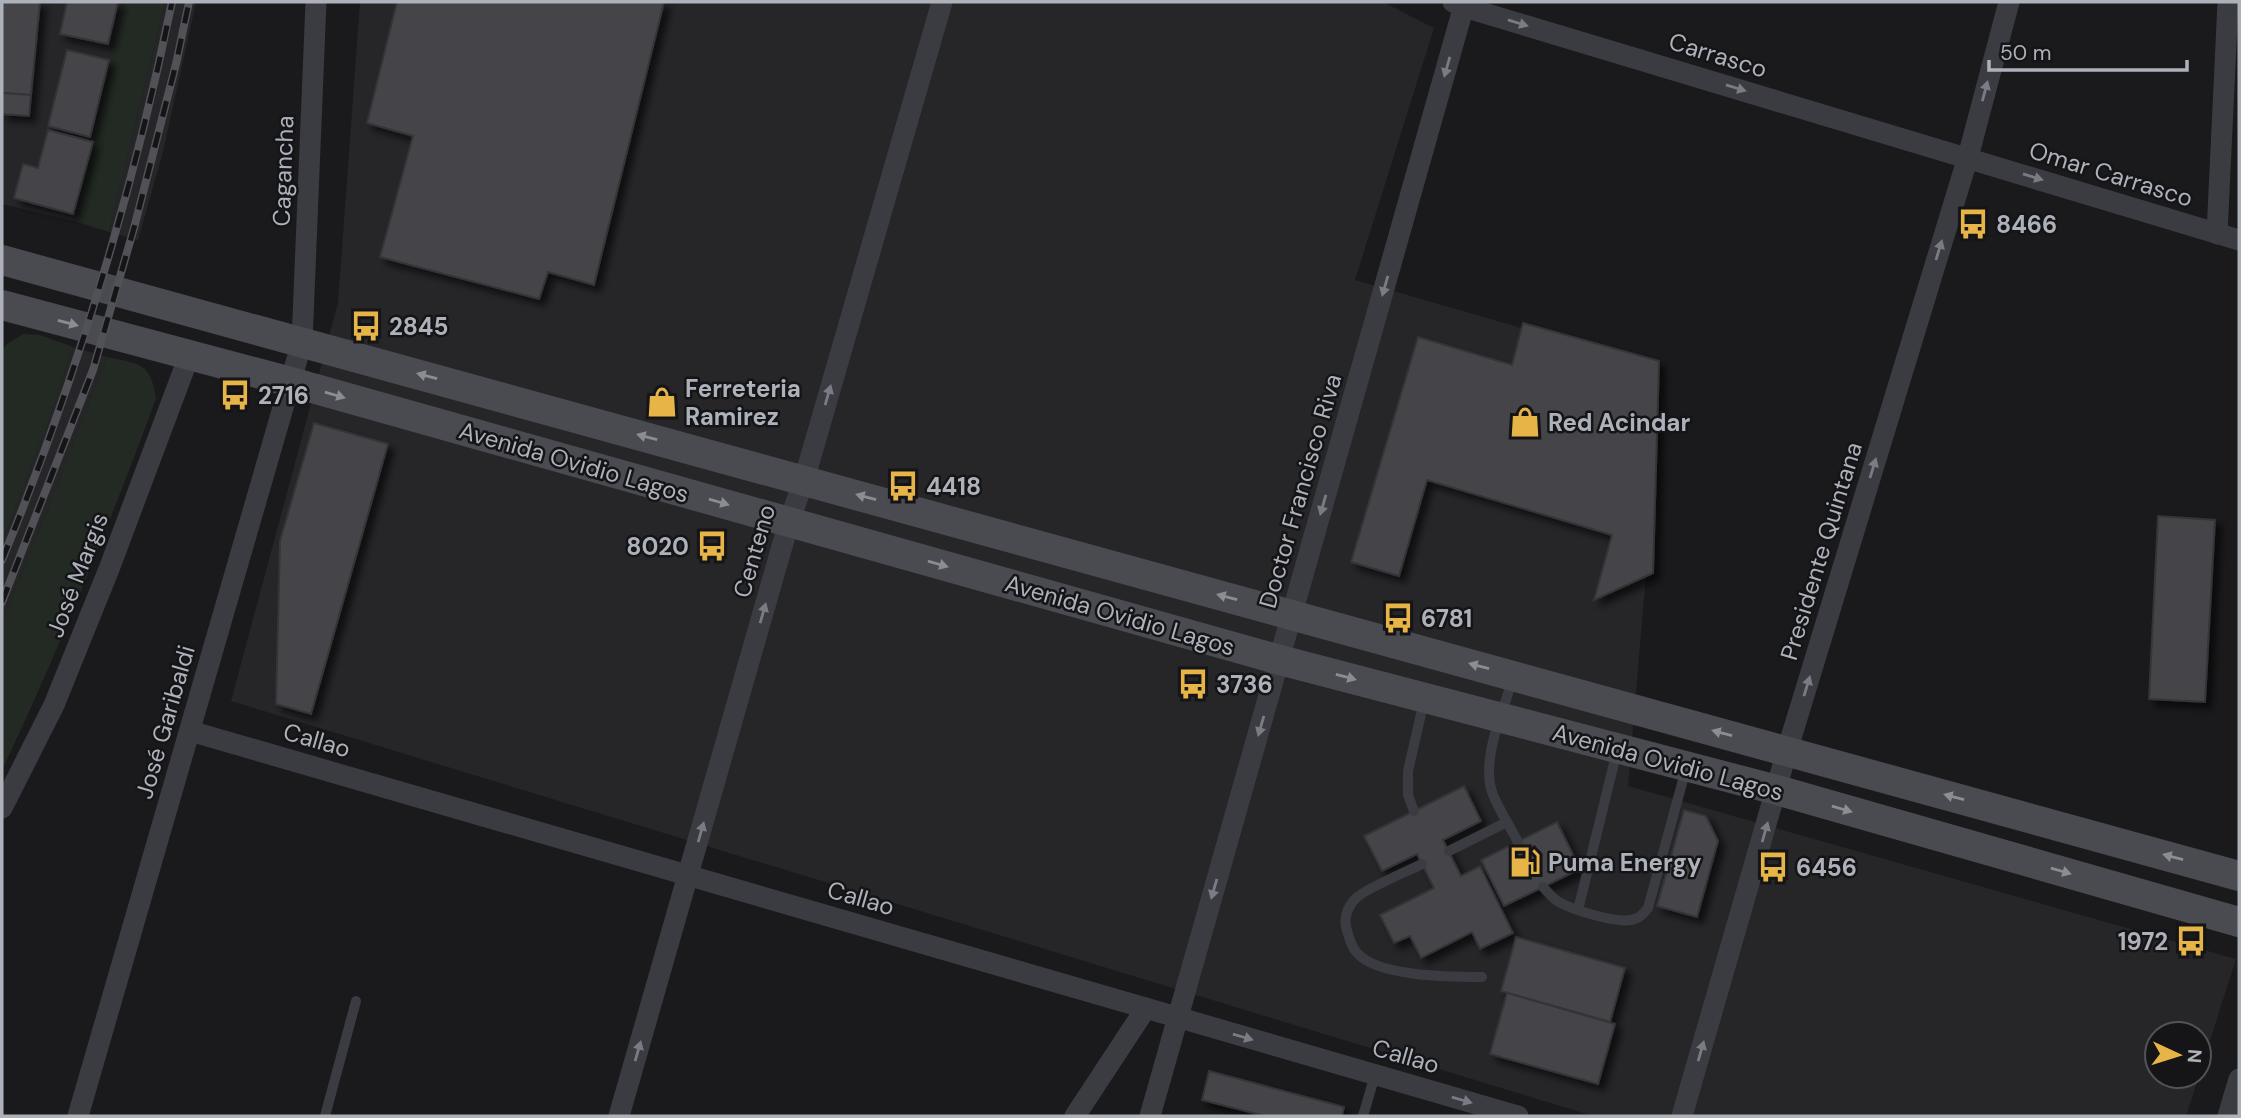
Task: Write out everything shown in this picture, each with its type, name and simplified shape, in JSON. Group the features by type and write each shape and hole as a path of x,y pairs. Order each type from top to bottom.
{"main road":[{"name":"Avenida Ovidio Lagos","path":"2,260 2239,876"},
{"name":"Avenida Ovidio Lagos","path":"2,305 291,382 1280,660 1777,790 2239,922"}],"street":[{"name":"Cagancha","path":"302,342 316,2"},
{"name":"Centeno","path":"619,1116 789,522 804,480 942,2"},
{"name":"Presidente Quintana","path":"1682,1116 1787,751 1968,157 2009,2"},
{"path":"2217,234 2228,2"},
{"name":"Carrasco","path":"1461,4 1968,157"},
{"name":"Doctor Francisco Riva","path":"1150,1116 1293,615 1461,4"},
{"name":"Omar Carrasco","path":"1968,157 2239,240"},
{"name":"José Garibaldi","path":"78,1116 302,342"},
{"name":"José Margis","path":"2,808 59,692 110,569 189,356"},
{"name":"Callao","path":"190,731 1518,1116"},
{"path":"1075,1116 1146,1008"},
{"path":"2228,1116 2239,1079"}],"lane":[{"path":"1514,676 1491,751 1489,772 1491,792 1518,842"},
{"path":"1414,811 1408,795 1409,771 1425,698"},
{"path":"1578,910 1618,748"},
{"path":"1543,887 1557,901 1578,910 1621,920 1636,919 1643,915 1687,767"},
{"path":"1449,851 1507,822"},
{"path":"1422,864 1357,897 1345,916 1345,927 1352,945 1358,955 1394,970 1482,977"},
{"path":"325,1116 356,1001"},
{"path":"1363,1116 1375,1075"}],"shaded area":[{"path":"2,2 125,2 77,222 2,204"},
{"path":"125,2 165,2 109,232 77,222"},
{"path":"165,2 196,2 163,152 138,240 109,232"},
{"path":"360,2 1383,2 1434,28 1355,280 1646,364 1648,552 1628,786 2236,959 2213,1031 2213,1020 2143,1020 2143,1090 2194,1090 2186,1116 1593,1116 231,701 338,303"},
{"path":"23,334 40,335 73,347 48,423 2,543 2,351 7,344"},
{"path":"73,347 107,357 2,622 2,543 48,423"},
{"path":"107,357 127,361 147,371 156,399 83,586 2,770 2,622"}],"building":[{"path":"2,2 40,2 31,95 2,93"},
{"path":"67,2 118,2 108,44 60,34"},
{"path":"397,2 664,2 594,285 548,272 539,299 380,257 413,136 367,123"},
{"path":"67,50 109,60 90,137 48,126"},
{"path":"2,93 31,95 29,116 2,114"},
{"path":"48,130 93,142 73,214 14,198 23,164 38,168"},
{"name":"Red Acindar","path":"1523,323 1659,361 1653,573 1594,600 1612,535 1427,480 1399,576 1351,562 1418,337 1512,365"},
{"path":"314,423 388,444 311,714 276,704 280,541"},
{"path":"2158,516 2215,520 2205,702 2149,699"},
{"path":"1464,786 1481,821 1443,840 1461,876 1480,866 1513,933 1480,949 1472,932 1421,958 1410,936 1394,943 1380,915 1434,888 1417,854 1382,871 1364,836"},
{"path":"1684,810 1706,816 1718,841 1697,917 1657,906"},
{"path":"1557,822 1580,869 1504,906 1481,860"},
{"path":"1516,937 1625,968 1610,1022 1501,991"},
{"path":"1507,993 1615,1024 1598,1084 1490,1054"},
{"path":"1209,1071 1344,1107 1342,1116 1265,1116 1202,1100"}],"railway":[{"path":"2,560 54,424 100,285 121,215 172,2"},
{"path":"2,602 93,370 134,228 189,2"}],"place":[{"name":"8466","path":"1973,224"},
{"name":"2845","path":"366,326"},
{"name":"2716","path":"235,395"},
{"name":"Ferreteria Ramirez","path":"662,402"},
{"name":"Red Acindar","path":"1525,422"},
{"name":"4418","path":"903,486"},
{"name":"8020","path":"712,546"},
{"name":"6781","path":"1398,618"},
{"name":"3736","path":"1193,684"},
{"name":"Puma Energy","path":"1525,862"},
{"name":"6456","path":"1773,867"},
{"name":"1972","path":"2191,941"}]}
